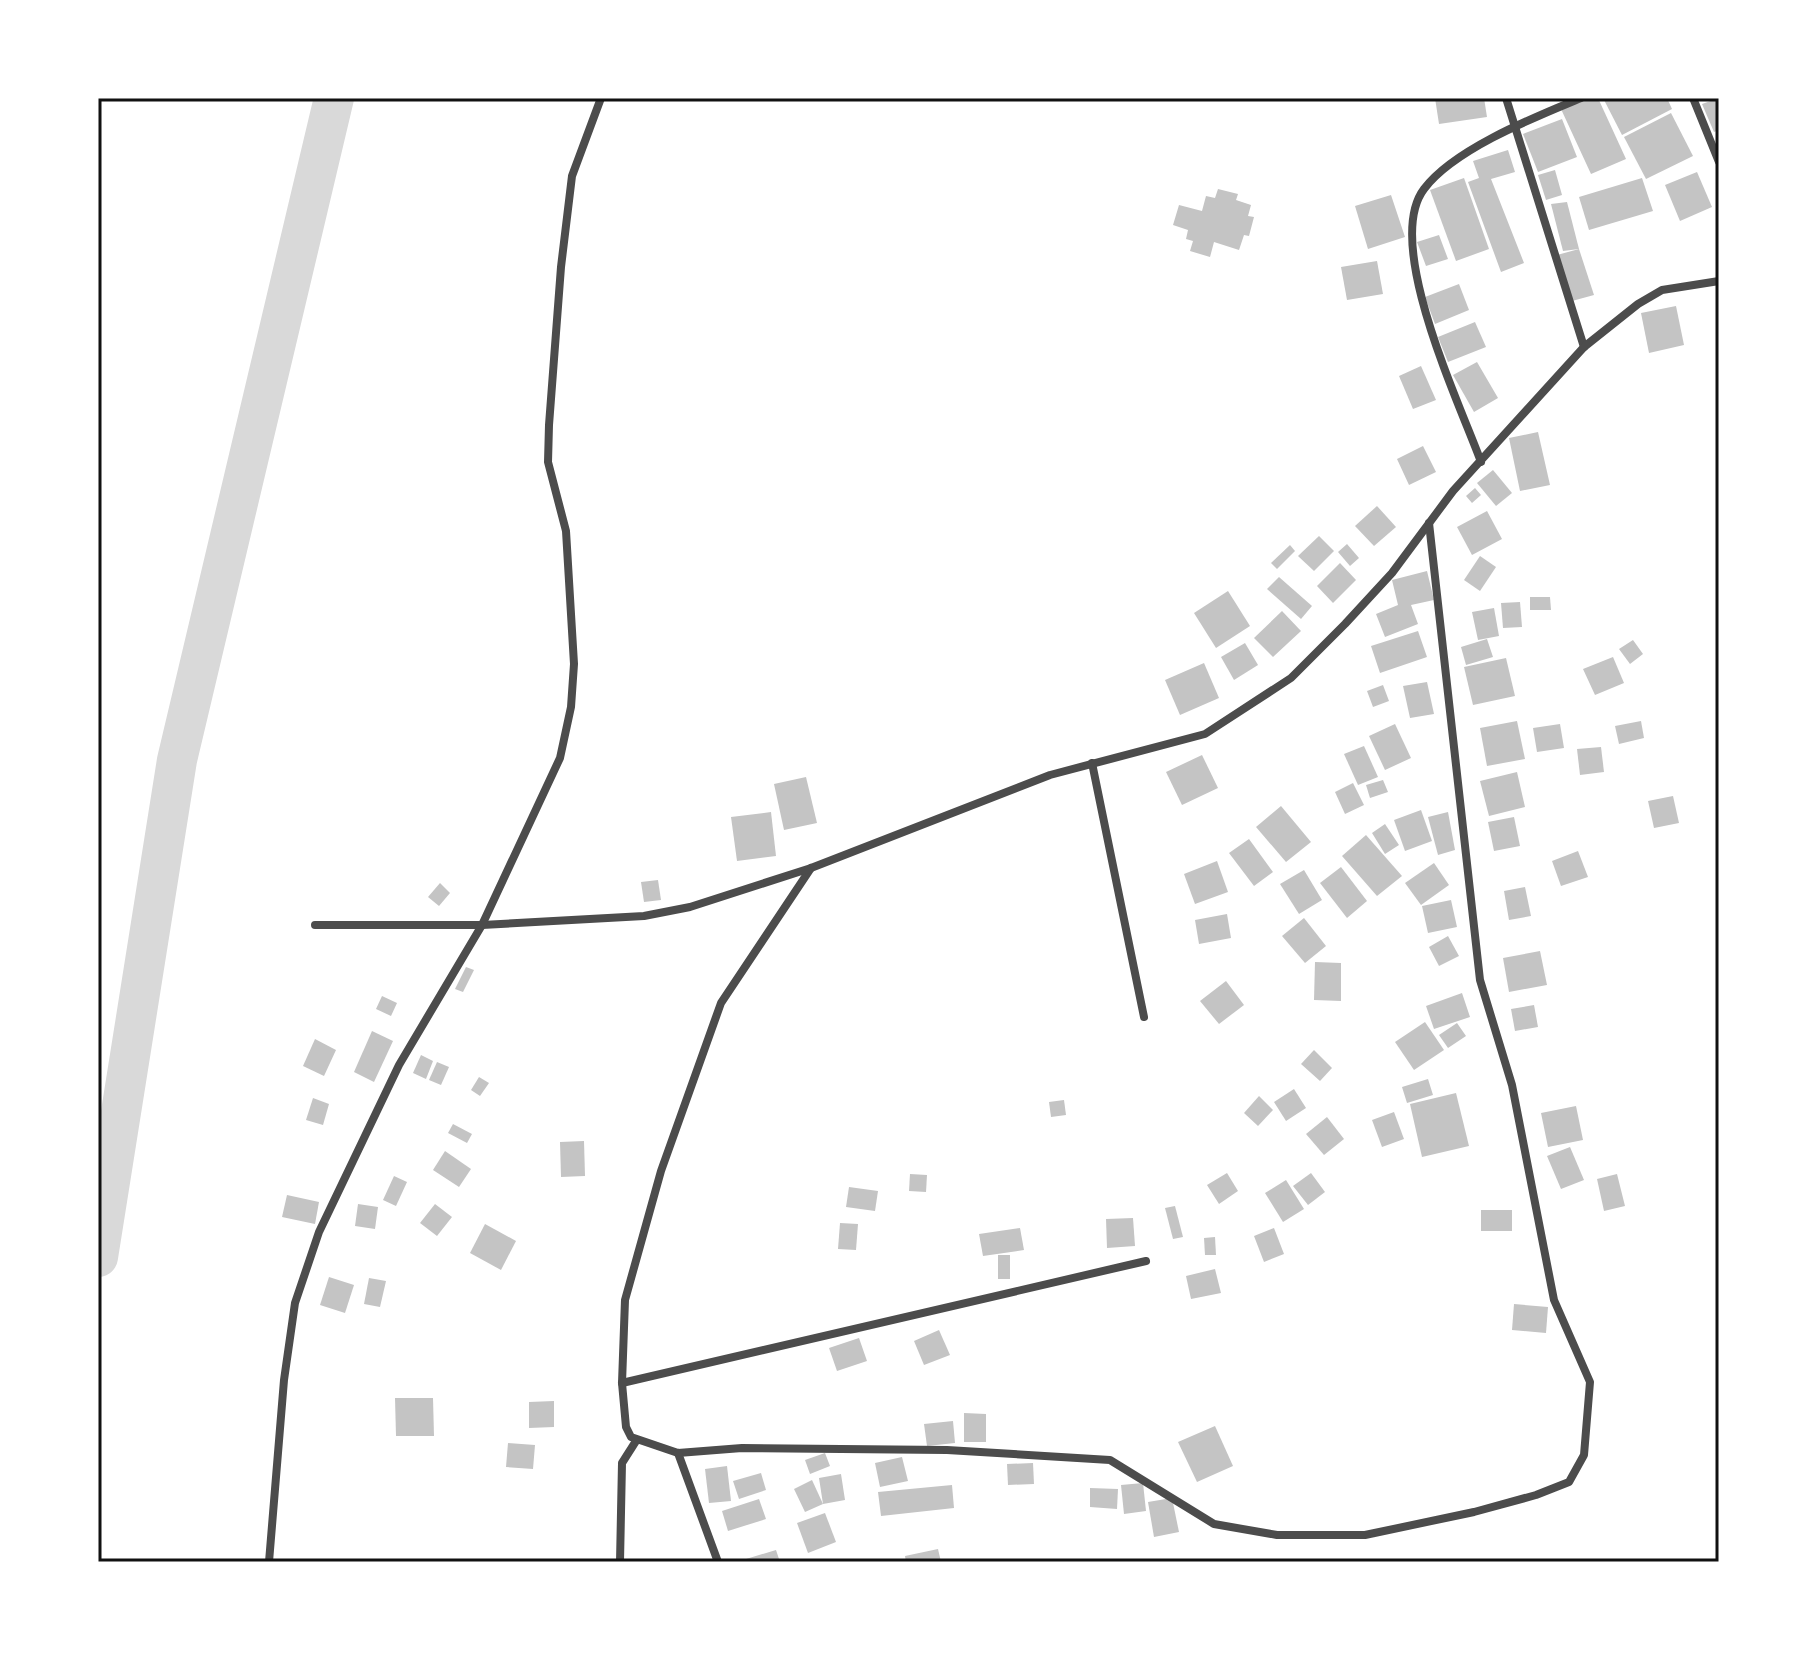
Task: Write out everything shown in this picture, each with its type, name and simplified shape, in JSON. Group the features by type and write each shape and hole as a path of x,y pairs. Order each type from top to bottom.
{"street":[{"path":"269,1562 284,1380 295,1303 314,1246 399,1065 482,925 560,758 571,707 574,664 566,531 548,462 549,425 572,176 601,98"},
{"path":"1506,98 1584,347"},
{"path":"1481,462 1425,312 1409,239 1412,215 1423,190 1446,167 1513,126 1581,98"},
{"path":"1693,98 1719,162"},
{"path":"315,925 482,925 644,916 690,907 811,868 1050,775 1205,734 1291,678 1345,624 1392,573 1429,523 1481,462 1584,347 1638,304 1662,290 1719,281"},
{"path":"811,868 721,1003 661,1171 625,1300 622,1383 626,1427 636,1441 678,1453 742,1448 947,1450 1110,1460 1214,1524 1277,1535 1365,1535 1490,1508 1569,1482 1584,1455 1590,1382 1554,1300 1512,1085 1480,980 1429,523"},
{"path":"1092,763 1144,1017"},
{"path":"622,1383 1146,1261"},
{"path":"620,1562 622,1463 636,1441"},
{"path":"678,1453 718,1562"}],"building":[{"path":"1435,98 1484,98 1487,117 1439,124"},
{"path":"1585,98 1598,98 1626,159 1591,174 1561,109"},
{"path":"1603,98 1667,98 1672,109 1622,135"},
{"path":"1719,98 1719,130 1714,132 1702,104"},
{"path":"1671,113 1693,156 1646,179 1624,137"},
{"path":"1562,119 1577,157 1538,172 1523,134"},
{"path":"1508,150 1515,172 1491,179 1524,263 1501,272 1468,182 1479,178 1473,161"},
{"path":"1555,170 1562,195 1546,200 1538,175"},
{"path":"1697,172 1712,207 1680,221 1665,185"},
{"path":"1464,178 1489,249 1456,261 1430,190"},
{"path":"1642,178 1653,211 1589,230 1579,197"},
{"path":"1218,189 1238,194 1236,200 1251,205 1248,216 1254,217 1249,236 1244,235 1239,250 1214,242 1210,257 1190,251 1193,241 1186,239 1188,230 1173,225 1179,205 1202,211 1206,196 1215,198"},
{"path":"1391,195 1405,237 1368,249 1355,206"},
{"path":"1567,202 1579,249 1563,251 1551,204"},
{"path":"1439,235 1448,259 1426,266 1417,242"},
{"path":"1579,249 1594,295 1572,301 1557,255"},
{"path":"1377,261 1383,294 1347,300 1341,267"},
{"path":"1459,284 1469,310 1435,324 1425,297"},
{"path":"1676,306 1684,345 1649,353 1641,313"},
{"path":"1475,322 1486,347 1448,362 1438,337"},
{"path":"1477,362 1498,398 1474,412 1453,375"},
{"path":"1421,366 1436,400 1413,409 1399,376"},
{"path":"1538,432 1550,485 1520,491 1509,438"},
{"path":"1423,446 1436,472 1409,485 1397,459"},
{"path":"1493,470 1512,493 1496,506 1477,483"},
{"path":"1475,488 1481,495 1472,503 1466,496"},
{"path":"1377,506 1396,527 1374,546 1355,526"},
{"path":"1487,511 1502,539 1472,555 1457,527"},
{"path":"1319,536 1334,551 1314,571 1298,556"},
{"path":"1347,544 1359,558 1350,566 1338,552"},
{"path":"1290,545 1295,551 1277,569 1271,563"},
{"path":"1480,556 1496,567 1480,591 1464,580"},
{"path":"1340,563 1356,580 1333,603 1317,586"},
{"path":"1427,571 1434,600 1411,605 1418,624 1385,637 1376,614 1398,605 1392,580"},
{"path":"1279,577 1312,606 1301,619 1267,589"},
{"path":"1228,591 1250,626 1216,648 1194,613"},
{"path":"1530,597 1550,597 1551,610 1530,610"},
{"path":"1520,602 1522,627 1503,628 1501,603"},
{"path":"1494,608 1499,636 1478,640 1472,612"},
{"path":"1282,611 1301,631 1273,657 1254,638"},
{"path":"1418,631 1427,657 1380,673 1371,646"},
{"path":"1487,639 1493,657 1466,665 1461,647"},
{"path":"1633,640 1643,654 1630,664 1619,649"},
{"path":"1245,643 1258,665 1234,680 1221,657"},
{"path":"1613,657 1624,683 1595,695 1583,669"},
{"path":"1506,658 1515,696 1473,705 1464,667"},
{"path":"1204,663 1219,698 1180,715 1165,680"},
{"path":"1427,682 1434,714 1410,718 1403,686"},
{"path":"1383,685 1389,701 1373,707 1367,691"},
{"path":"1517,721 1525,759 1487,766 1480,728"},
{"path":"1641,721 1644,738 1619,744 1615,726"},
{"path":"1395,724 1411,758 1385,770 1369,736"},
{"path":"1560,724 1564,748 1537,752 1533,728"},
{"path":"1364,746 1378,777 1358,785 1344,754"},
{"path":"1601,747 1604,772 1580,775 1577,749"},
{"path":"1202,755 1218,788 1182,805 1166,772"},
{"path":"1517,772 1525,807 1489,816 1480,781"},
{"path":"806,777 817,823 784,830 774,784"},
{"path":"1383,780 1388,792 1370,798 1366,785"},
{"path":"1353,783 1364,805 1345,814 1335,792"},
{"path":"1673,796 1679,823 1654,828 1648,801"},
{"path":"1281,806 1311,842 1286,862 1256,827"},
{"path":"1421,810 1432,841 1405,851 1394,820"},
{"path":"771,812 776,856 737,861 731,817"},
{"path":"1448,812 1455,850 1438,855 1428,817"},
{"path":"1514,817 1520,846 1494,851 1488,822"},
{"path":"1385,824 1399,845 1385,854 1372,833"},
{"path":"1366,835 1402,876 1377,896 1342,856"},
{"path":"1249,839 1273,872 1254,886 1229,853"},
{"path":"1578,851 1588,877 1561,886 1552,861"},
{"path":"1217,861 1228,892 1195,904 1184,874"},
{"path":"1434,863 1449,885 1421,905 1405,883"},
{"path":"1341,867 1367,901 1347,918 1320,883"},
{"path":"1304,870 1322,900 1299,914 1280,884"},
{"path":"658,880 661,900 644,902 641,882"},
{"path":"440,883 450,893 439,906 428,897"},
{"path":"1525,887 1531,916 1509,920 1504,891"},
{"path":"1451,900 1457,927 1428,933 1422,906"},
{"path":"1227,914 1231,938 1199,944 1195,920"},
{"path":"1304,918 1326,946 1305,963 1282,936"},
{"path":"1448,936 1459,956 1439,966 1429,947"},
{"path":"1540,951 1547,985 1509,992 1503,958"},
{"path":"1315,962 1341,963 1341,1001 1314,1000"},
{"path":"466,967 474,970 463,992 455,989"},
{"path":"1226,981 1244,1005 1219,1024 1200,1001"},
{"path":"1462,993 1470,1017 1434,1029 1426,1006"},
{"path":"382,996 397,1003 391,1016 376,1009"},
{"path":"1534,1005 1538,1027 1515,1031 1511,1009"},
{"path":"1425,1022 1444,1050 1414,1070 1395,1042"},
{"path":"1457,1023 1466,1036 1448,1048 1439,1035"},
{"path":"372,1031 393,1041 374,1082 354,1072"},
{"path":"315,1039 336,1050 324,1076 303,1066"},
{"path":"1314,1050 1332,1068 1320,1081 1301,1064"},
{"path":"421,1055 433,1061 426,1079 413,1073"},
{"path":"437,1062 449,1067 441,1085 429,1080"},
{"path":"479,1077 489,1083 480,1096 471,1090"},
{"path":"1428,1079 1433,1095 1407,1103 1402,1087"},
{"path":"1294,1089 1306,1108 1286,1121 1274,1102"},
{"path":"1456,1093 1469,1146 1422,1157 1410,1104"},
{"path":"1259,1096 1273,1110 1258,1126 1244,1113"},
{"path":"313,1098 329,1104 323,1125 306,1120"},
{"path":"1064,1100 1066,1115 1051,1117 1049,1102"},
{"path":"1576,1106 1583,1140 1548,1147 1541,1113"},
{"path":"1394,1112 1404,1139 1382,1147 1372,1120"},
{"path":"1327,1117 1344,1139 1324,1155 1306,1134"},
{"path":"453,1124 472,1134 467,1143 448,1133"},
{"path":"584,1141 585,1176 561,1177 560,1142"},
{"path":"1570,1147 1584,1180 1561,1189 1547,1156"},
{"path":"445,1151 471,1169 459,1187 433,1170"},
{"path":"1227,1173 1238,1191 1219,1204 1207,1185"},
{"path":"1311,1173 1325,1192 1308,1205 1293,1186"},
{"path":"910,1174 927,1175 926,1192 909,1191"},
{"path":"1617,1174 1625,1206 1604,1211 1597,1179"},
{"path":"394,1176 407,1182 396,1206 383,1200"},
{"path":"1286,1180 1304,1209 1283,1222 1265,1193"},
{"path":"849,1187 878,1191 875,1211 846,1207"},
{"path":"287,1195 319,1202 315,1224 282,1217"},
{"path":"358,1204 378,1207 375,1229 355,1226"},
{"path":"435,1204 452,1217 437,1236 420,1223"},
{"path":"1175,1206 1183,1237 1173,1239 1165,1208"},
{"path":"1481,1210 1512,1210 1512,1231 1481,1231"},
{"path":"1133,1218 1135,1246 1107,1248 1106,1219"},
{"path":"840,1223 858,1224 856,1250 838,1249"},
{"path":"485,1224 516,1241 501,1270 470,1253"},
{"path":"1020,1228 1024,1250 983,1256 979,1234"},
{"path":"1274,1228 1284,1254 1264,1262 1254,1236"},
{"path":"1215,1237 1216,1255 1205,1255 1204,1238"},
{"path":"998,1255 1010,1255 1010,1279 998,1279"},
{"path":"1215,1269 1221,1293 1191,1299 1186,1276"},
{"path":"329,1277 354,1285 345,1313 320,1305"},
{"path":"369,1278 386,1281 380,1307 364,1304"},
{"path":"1514,1304 1548,1307 1546,1333 1512,1330"},
{"path":"939,1330 950,1355 924,1365 914,1341"},
{"path":"859,1338 867,1361 837,1371 829,1348"},
{"path":"395,1398 433,1398 434,1436 396,1436"},
{"path":"554,1401 554,1427 529,1428 529,1402"},
{"path":"964,1413 986,1414 986,1442 964,1442"},
{"path":"953,1421 955,1443 927,1446 924,1424"},
{"path":"1215,1426 1233,1466 1197,1482 1178,1442"},
{"path":"508,1443 535,1445 533,1469 506,1467"},
{"path":"825,1453 830,1466 810,1474 805,1460"},
{"path":"902,1457 908,1481 880,1487 875,1463"},
{"path":"1033,1463 1034,1484 1008,1485 1007,1464"},
{"path":"727,1466 731,1501 709,1503 705,1469"},
{"path":"761,1473 766,1490 739,1499 733,1481"},
{"path":"841,1474 845,1500 823,1504 819,1478"},
{"path":"812,1480 823,1504 805,1512 794,1489"},
{"path":"1143,1483 1146,1511 1124,1514 1121,1485"},
{"path":"952,1485 954,1508 881,1516 878,1492"},
{"path":"1090,1488 1118,1489 1117,1509 1090,1507"},
{"path":"1172,1498 1179,1532 1154,1537 1148,1502"},
{"path":"759,1499 766,1519 728,1531 722,1511"},
{"path":"825,1513 836,1542 808,1553 797,1523"},
{"path":"938,1549 941,1562 906,1562 905,1556"},
{"path":"776,1550 780,1562 747,1562 746,1559"}],"waterway":[{"path":"98,1257 177,760 334,98"}]}
